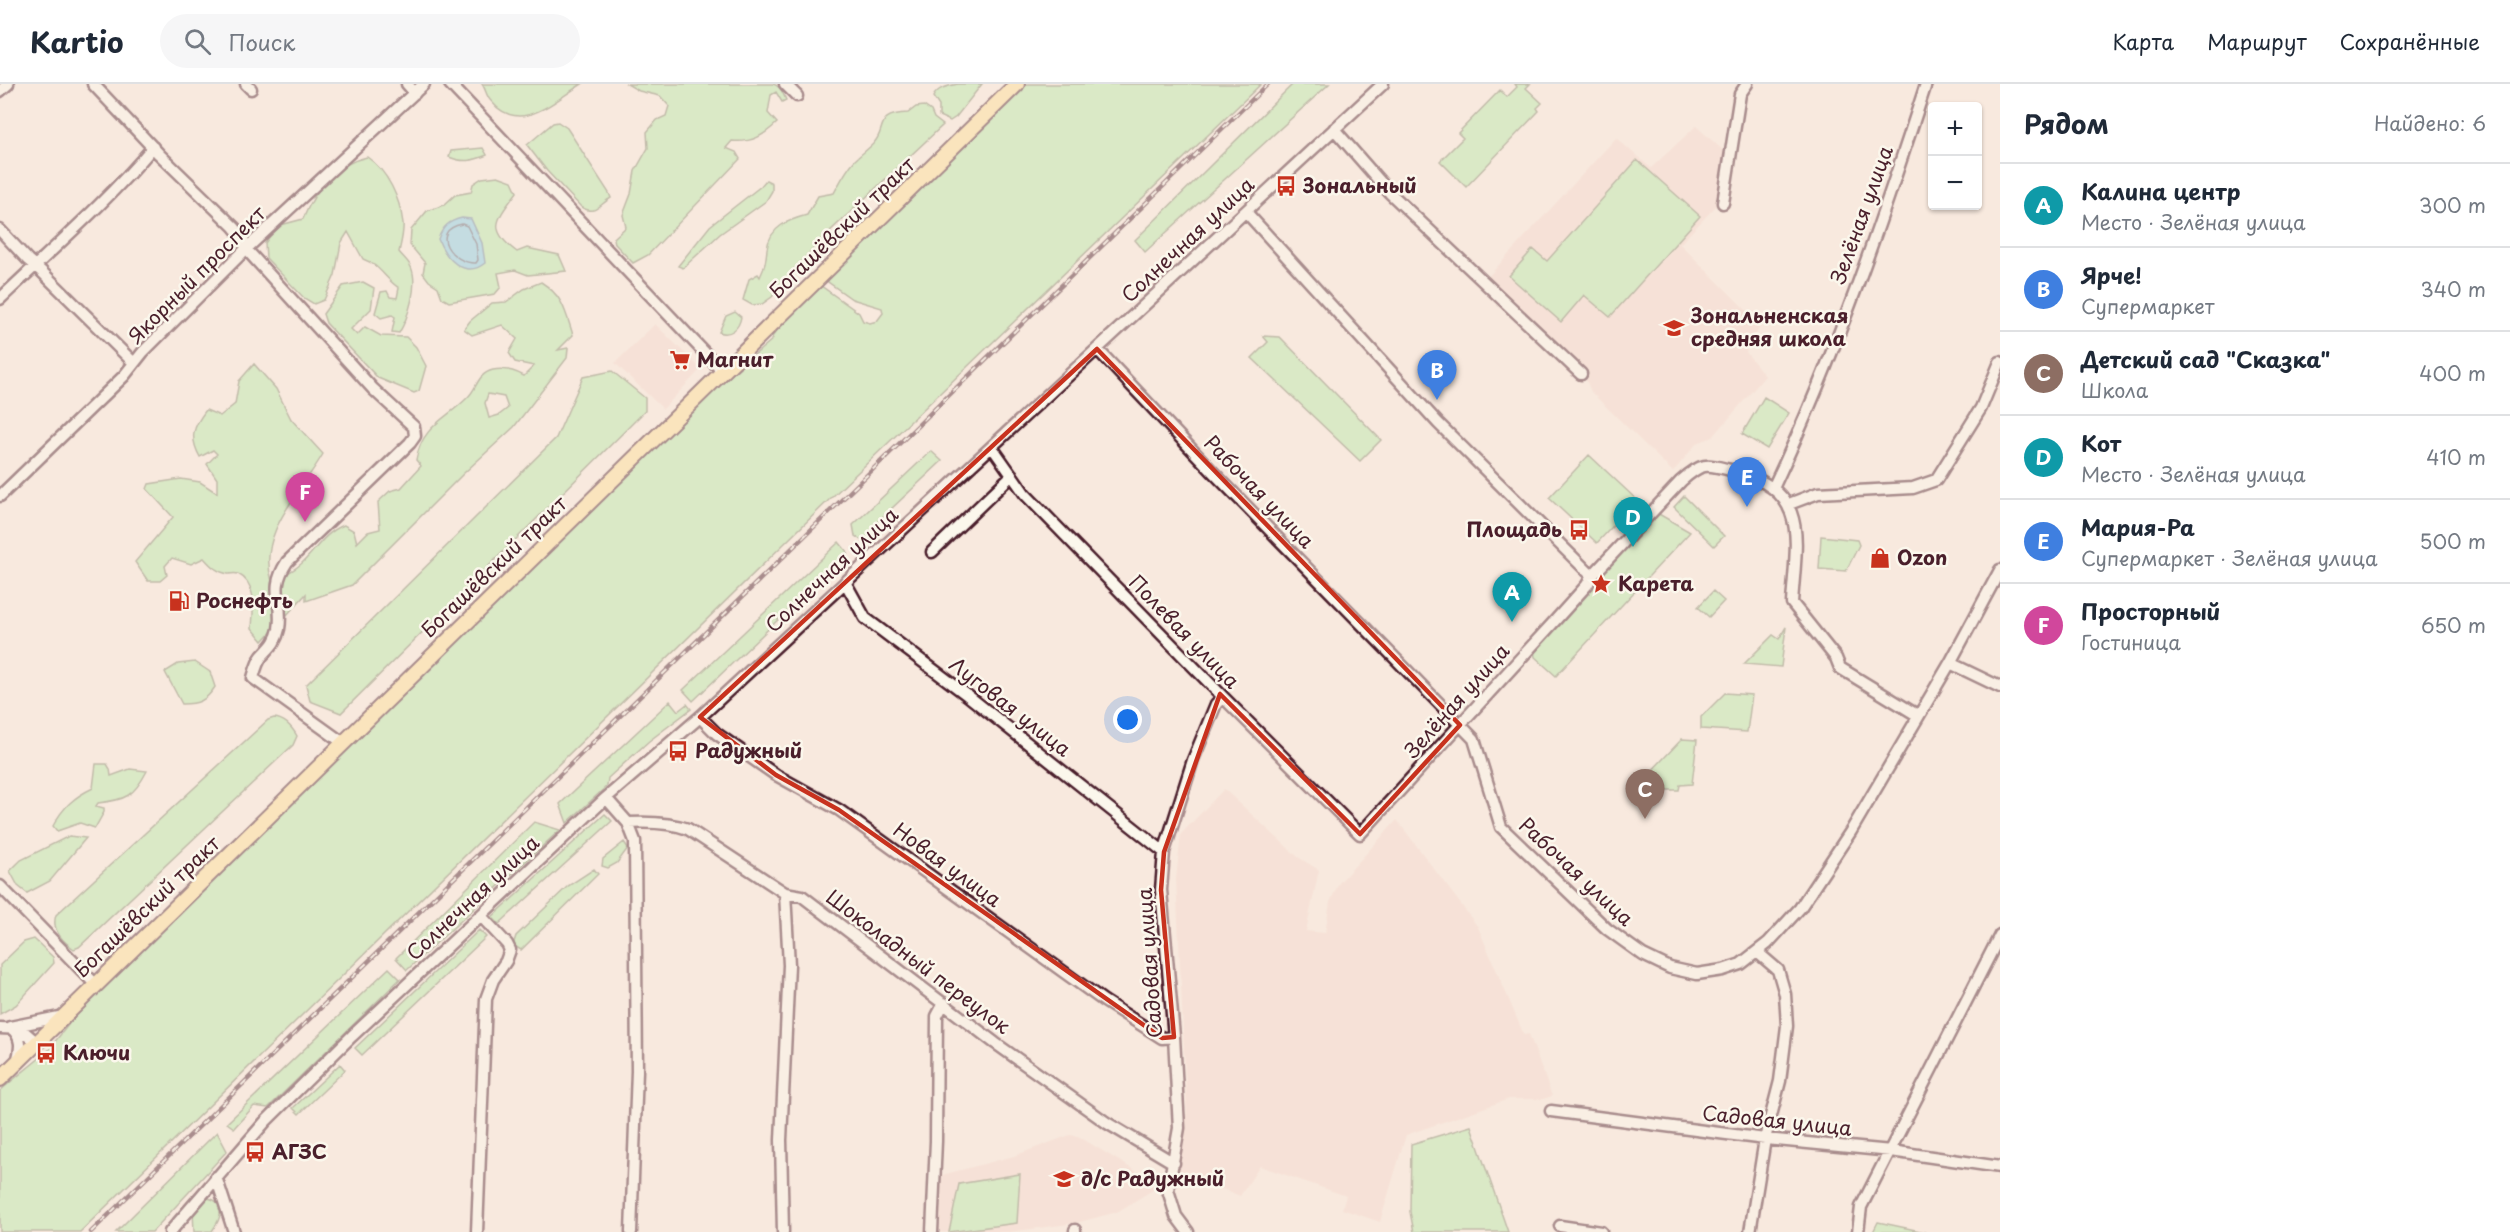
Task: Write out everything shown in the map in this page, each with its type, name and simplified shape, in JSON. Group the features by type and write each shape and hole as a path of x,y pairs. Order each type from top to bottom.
{"main road":[{"name":"Богашёвский тракт","path":"0,1079 1017,84"}],"street":[{"path":"0,91 8,84"},
{"path":"93,84 234,227 243,238 246,249 374,389 414,427 416,436 287,562 279,574 276,588 279,607 277,638 271,649 260,658 253,678 342,742"},
{"path":"407,84 415,93"},
{"name":"Якорный проспект","path":"0,496 124,376 246,249 424,84"},
{"path":"450,84 722,372"},
{"path":"785,84 797,96"},
{"name":"Солнечная улица","path":"170,1232 216,1177 305,1082 606,798 700,717 1383,84"},
{"path":"1723,203 1740,94 1747,84"},
{"name":"Зелёная улица","path":"1360,834 1566,609 1592,576 1696,467 1715,466 1740,472 1774,486 1811,405 1866,263 1926,84"},
{"path":"1334,129 1390,193 1434,237 1581,374"},
{"path":"0,299 131,174 153,147"},
{"path":"1246,212 1438,423 1592,576"},
{"path":"0,230 134,363"},
{"name":"Рабочая улица","path":"1098,349 1213,472 1474,740 1501,827 1607,929 1643,955 1670,968 1697,974 1724,970 1741,964 1757,952 1800,908 1851,831 1917,715 1950,663 2000,570"},
{"path":"1789,504 1818,493 1913,488 1936,480 1981,408 2000,362"},
{"name":"Полевая улица","path":"992,447 1025,494 1360,834"},
{"path":"932,552 1012,475"},
{"path":"1774,486 1789,504 1796,530 1792,603 1836,658 1840,668 1917,715"},
{"name":"Луговая улица","path":"845,582 865,618 967,695 1164,852"},
{"path":"1950,663 2000,687"},
{"name":"Садовая улица","path":"1188,1232 1176,1216 1168,1190 1179,1128 1174,1037 1161,890 1164,852 1193,760 1216,704 1223,697"},
{"name":"Новая улица","path":"700,717 717,734 756,762 838,810 1104,1001 1162,1038 1174,1037"},
{"path":"606,798 628,823 635,840 637,1071 631,1232"},
{"name":"Шоколадный переулок","path":"628,823 675,825 688,829 785,893 802,896 995,1043 1107,1123 1174,1163"},
{"path":"0,886 95,984"},
{"path":"783,1232 781,1140 789,965 785,893"},
{"path":"477,1232 486,999 510,950 481,916"},
{"path":"1858,1232 1861,1207 2000,935"},
{"path":"1750,1232 1765,1138 1779,1081 1787,1026 1785,994 1778,970 1757,952"},
{"path":"932,1232 936,1141 937,1016 944,1003"},
{"path":"5,1028 64,1016"},
{"path":"5,1028 21,1029 37,1043"},
{"path":"5,1028 17,1033 21,1043 17,1062"},
{"name":"Садовая улица","path":"1551,1111 1765,1138 1891,1151 2000,1167"},
{"path":"216,1177 234,1232"},
{"path":"1560,1226 1601,1232"}],"highlighted area":[{"path":"1097,349 1460,725 1360,834 1220,694 1164,852 1161,890 1174,1037 1162,1038 839,810 776,775 700,717"}],"shaded area":[{"path":"1696,126 1725,152 1717,205 1680,244 1761,325 1746,352 1765,376 1713,437 1697,443 1673,472 1591,392 1581,367 1485,280 1616,138 1651,168"},
{"path":"655,324 701,369 663,409 615,363"},
{"path":"1224,789 1298,857 1319,870 1306,931 1325,933 1330,902 1339,883 1397,820 1478,927 1524,1035 1529,1034 1552,1096 1543,1099 1509,1099 1406,1135 1380,1222 1342,1209 1346,1196 1260,1166 1240,1196 1177,1171 1184,1139 1183,1115 1187,1114 1176,879 1181,834"},
{"path":"1070,1135 1078,1136 1144,1176 1164,1183 1117,1212 1076,1223 1009,1232 938,1232 938,1176 1014,1156"}],"green space":[{"path":"482,84 582,84 536,112 513,116 502,111 491,101"},
{"path":"627,84 772,84 779,88 786,100 782,102 776,92 771,95 768,113 777,123 757,138 732,141 726,148 736,152 740,159 648,255 633,263 615,244 614,238 626,227 623,215 631,194 635,171 648,148 647,132 657,120 666,116 669,106 660,96 639,91"},
{"path":"958,84 982,84 956,117 950,121 939,116 939,106 933,97 941,89"},
{"path":"1027,84 1261,84 831,498 80,1232 0,1232 0,1091 53,1046 72,1020 725,380 773,339 772,337 789,315 821,286 859,313 863,321 870,323 877,321 883,313 882,308 852,299 828,282 828,278"},
{"path":"1293,84 1329,84 1145,252 1135,240"},
{"path":"1515,84 1530,84 1526,88 1542,103 1537,108 1539,111 1466,187 1440,161 1463,138 1458,133 1500,90 1507,97 1517,87"},
{"path":"924,106 943,125 828,233 786,278 772,297 762,304 752,305 743,300 749,279 758,274 760,277 769,241 776,229 787,222 807,215 818,196 834,193 852,164 873,144 886,119"},
{"path":"558,122 567,128 609,193 611,198 594,210 581,207 547,171 527,145 553,123"},
{"path":"483,148 487,155 477,159 463,161 449,157 451,151"},
{"path":"367,157 381,170 396,195 403,226 399,252 410,265 413,274 411,301 399,333 392,332 395,317 392,315 381,318 375,313 381,292 387,291 390,297 397,298 399,288 374,265 363,259 348,232 341,243 335,275 324,300 314,304 304,298 266,258 265,243 277,226 303,219 313,198 335,172 355,160"},
{"path":"1637,160 1700,216 1610,317 1584,295 1561,322 1509,276 1533,249 1547,261"},
{"path":"498,176 512,181 517,192 500,217 498,230 501,237 517,252 527,248 559,255 566,271 528,275 515,270 498,273 501,287 495,294 449,302 442,298 438,287 423,273 425,263 410,245 411,230 427,211 444,205 455,195 471,192 473,184 482,178"},
{"path":"766,180 772,183 772,191 766,201 720,234 683,268 678,266 710,226"},
{"path":"363,282 374,288 371,309 351,329 357,335 365,327 381,336 406,337 416,347 426,366 419,391 414,393 378,378 326,323 323,314 343,286"},
{"path":"541,282 559,298 573,335 558,350 568,348 567,358 514,427 464,473 352,585 306,601 306,594 263,641 252,628 253,598 249,584 238,574 221,572 204,558 191,564 172,558 165,566 167,575 160,581 148,581 135,562 173,517 147,489 149,484 181,479 200,482 217,493 217,479 207,464 217,454 213,450 200,457 194,444 195,427 206,410 220,416 235,404 239,381 254,364 276,389 291,419 323,454 293,498 276,530 270,547 269,564 272,581 298,567 337,528 344,525 354,531 357,543 368,532 380,529 378,502 390,491 401,488 421,466 416,460 419,448 430,430 468,397 484,374 497,369 513,371 524,376 534,366 515,362 509,353 517,339 502,325 472,335 464,329 492,303 506,302 524,289","holes":["488,394 504,397 508,408 499,415 489,418 485,403"]},
{"path":"735,312 741,317 736,328 727,333 719,332 726,316"},
{"path":"1263,336 1280,337 1381,440 1360,461 1252,358 1268,342"},
{"path":"612,371 645,398 645,411 341,713 310,701 306,685 556,438 583,377"},
{"path":"1764,397 1789,413 1767,449 1742,434"},
{"path":"931,451 942,461 872,527 875,534 867,544 855,536 853,525"},
{"path":"1589,455 1637,500 1597,543 1549,498"},
{"path":"1684,496 1724,536 1714,546 1674,507"},
{"path":"1657,513 1690,532 1556,676 1535,657 1534,649"},
{"path":"1821,536 1857,540 1859,545 1846,571 1819,569"},
{"path":"839,542 848,553 693,701 683,690"},
{"path":"1713,591 1724,601 1709,617 1698,607"},
{"path":"1786,627 1781,667 1744,664 1773,635 1779,639"},
{"path":"195,662 210,672 215,687 201,701 182,704 165,672 178,664"},
{"path":"1725,693 1752,695 1747,732 1701,729 1701,717"},
{"path":"670,701 678,711 687,704 691,709 649,741 608,778 607,786 567,823 560,804"},
{"path":"274,718 284,722 295,733 297,736 293,745 79,947 74,949 65,942 56,930 56,915 268,720"},
{"path":"1682,739 1697,740 1692,784 1680,785 1679,790 1658,790 1644,779"},
{"path":"96,764 107,764 111,776 130,769 147,771 138,786 128,795 98,803 96,806 104,808 104,812 95,828 80,823 57,831 53,826 65,808 80,795 93,788"},
{"path":"605,814 612,821 499,924 492,917"},
{"path":"534,822 560,830 407,970 396,958"},
{"path":"69,836 86,838 50,881 27,893 18,886 10,871 21,860"},
{"path":"624,842 628,848 617,863 608,868 602,866 603,859"},
{"path":"594,869 598,874 521,950 513,945 516,936 568,886"},
{"path":"479,930 486,937 362,1055 355,1048"},
{"path":"34,939 53,957 54,963 16,1005 0,1014 0,965 24,942"},
{"path":"389,968 400,979 268,1108 254,1106 234,1128 227,1123"},
{"path":"340,1064 345,1070 299,1114 293,1108"},
{"path":"1471,1126 1508,1232 1414,1232 1410,1212 1411,1144"},
{"path":"217,1132 227,1151 152,1232 116,1232"},
{"path":"1020,1174 1017,1223 949,1232 959,1184"},
{"path":"208,1198 218,1203 220,1207 218,1221 212,1231 194,1232 193,1211"},
{"path":"1878,1222 1925,1232 1873,1232"}],"water":[{"path":"462,218 471,219 482,243 485,263 477,268 463,268 456,264 445,253 438,239 447,225"}],"railway":[{"path":"91,1232 1268,84"}],"place":[{"name":"Зональный","path":"1286,186"},
{"name":"Зональненская средняя школа","path":"1674,328"},
{"name":"Магнит","path":"680,360"},
{"name":"Ярче!","path":"1437,400"},
{"name":"Мария-Ра","path":"1747,507"},
{"name":"Просторный","path":"305,522"},
{"name":"Площадь","path":"1579,530"},
{"name":"Кот","path":"1633,547"},
{"name":"Ozon","path":"1880,558"},
{"name":"Карета","path":"1601,584"},
{"name":"Роснефть","path":"179,601"},
{"name":"Калина центр","path":"1512,622"},
{"name":"Радужный","path":"678,751"},
{"name":"Детский сад \"Сказка\"","path":"1645,819"},
{"name":"Ключи","path":"46,1053"},
{"name":"АГЗС","path":"255,1152"},
{"name":"д/с Радужный","path":"1064,1179"}]}
